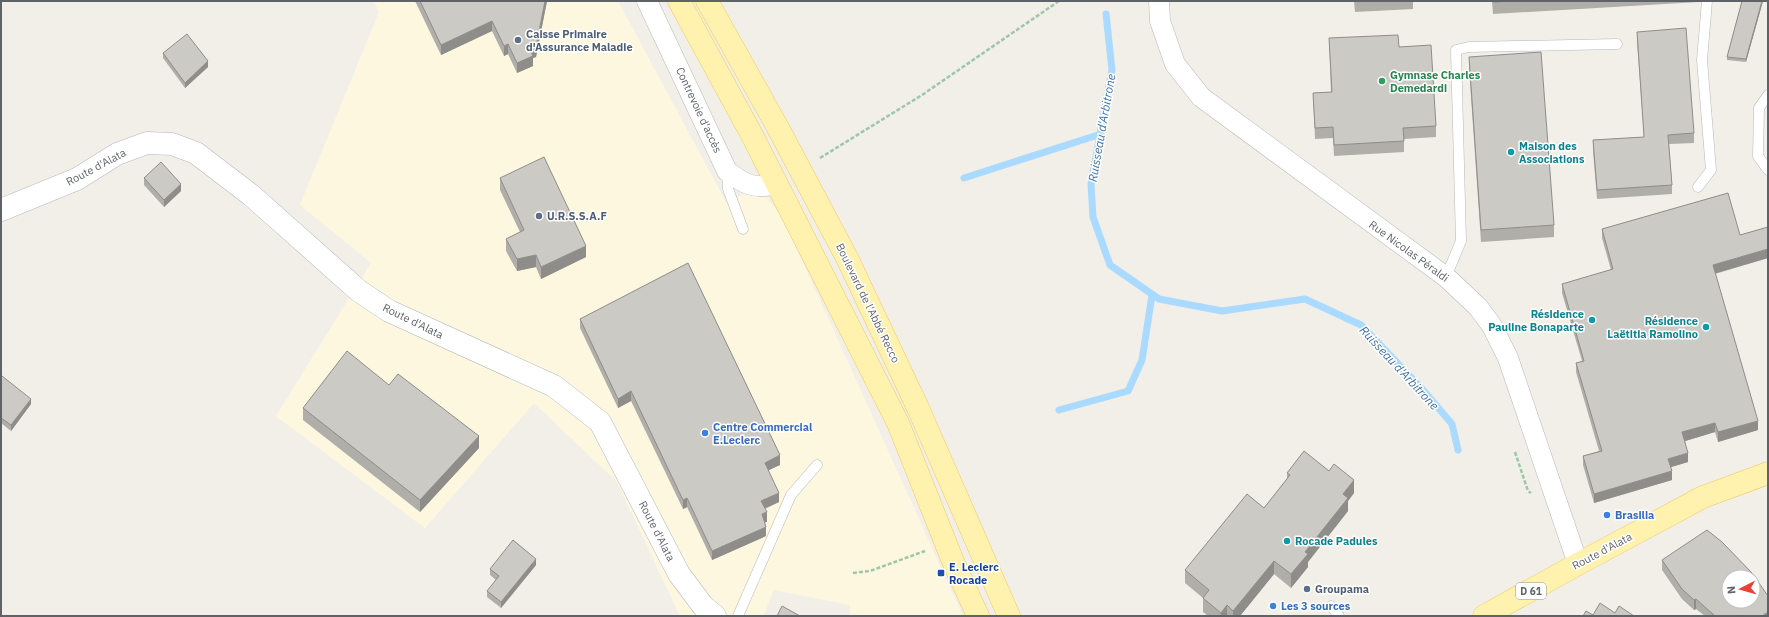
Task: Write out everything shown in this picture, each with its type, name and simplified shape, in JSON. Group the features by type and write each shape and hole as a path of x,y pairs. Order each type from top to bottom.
{"main road":[{"path":"679,1 776,184 898,423 952,559 978,616"},
{"name":"Boulevard de l'Abbé Recco","path":"707,1 777,126 848,260 918,408 1009,616"},
{"name":"Route d'Alata","path":"1484,616 1702,497 1768,473"}],"street":[{"name":"Contrevoie d'accès","path":"646,1 727,171 742,182 754,186 764,187 776,184"},
{"name":"Rue Nicolas Péraldi","path":"1159,1 1160,21 1175,64 1201,97 1446,277 1478,307 1492,326 1508,358 1578,564"},
{"name":"Route d'Alata","path":"1,210 77,179 117,154 146,143 172,144 196,153 251,196 359,291 389,311 554,386 600,422 679,574 703,606 715,616"}],"lane":[{"path":"1698,187 1711,170 1702,60 1707,1"},
{"path":"1446,277 1461,241 1456,50 1469,47 1617,44"},
{"path":"1768,95 1759,108 1758,156 1768,170"},
{"path":"727,171 728,189 743,229"},
{"path":"738,616 791,495 817,465"},
{"path":"1331,606 1339,616"}],"path":[{"path":"816,160 922,95 1059,1"},
{"path":"1513,447 1528,491 1560,513"},
{"path":"853,573 870,571 908,556 931,549"}],"shaded area":[{"path":"374,1 618,1 726,202 758,188 782,216 961,612 961,616 850,616 850,605 774,590 763,616 680,616 617,482 534,403 425,528 276,416 371,263 300,205 379,12"}],"building":[{"path":"420,1 545,1 536,47 530,49 533,56 517,63 508,44 504,46 492,21 441,45"},
{"path":"1742,1 1762,1 1746,59 1727,57"},
{"path":"1686,28 1694,133 1668,135 1672,185 1597,190 1593,140 1644,137 1637,32"},
{"path":"187,34 208,61 185,83 163,53"},
{"name":"Gymnase Charles Demedardi","path":"1398,35 1399,47 1431,45 1436,126 1403,128 1404,141 1334,145 1333,127 1315,128 1313,93 1332,92 1329,38"},
{"name":"Maison des Associations","path":"1541,52 1554,225 1481,230 1469,57"},
{"name":"U.R.S.S.A.F","path":"544,157 586,246 541,267 536,255 517,259 506,239 524,230 500,178"},
{"path":"161,162 181,184 164,200 144,178"},
{"path":"1728,193 1740,235 1768,227 1768,249 1713,265 1758,421 1718,432 1715,423 1682,432 1688,453 1668,459 1672,471 1594,494 1583,456 1602,451 1576,363 1584,361 1562,284 1613,269 1602,229"},
{"name":"Centre Commercial E.Leclerc","path":"688,263 780,455 765,463 779,493 761,501 767,512 762,514 766,527 712,551 687,498 683,500 631,391 618,399 580,319"},
{"path":"347,351 389,385 398,374 479,436 420,500 303,408"},
{"path":"2,376 31,399 11,425 1,418"},
{"name":"Rocade Padules","path":"1304,451 1329,471 1334,464 1354,480 1343,494 1348,498 1305,552 1308,554 1291,574 1274,561 1233,611 1227,605 1221,613 1203,598 1209,590 1185,570 1247,494 1264,508 1290,475 1287,473"},
{"path":"1707,530 1722,542 1748,569 1721,569 1721,609 1761,609 1761,586 1768,596 1768,612 1762,616 1715,616 1682,589 1662,560"},
{"path":"513,540 536,559 501,602 487,591 499,576 490,569"},
{"path":"1600,603 1615,613 1619,606 1634,616 1583,616 1586,611 1593,615"},
{"path":"782,606 800,616 777,616"}],"waterway":[{"name":"Ruisseau d'Arbitrone","path":"1106,14 1112,70 1091,184 1093,217 1110,265 1159,299 1222,311 1305,299 1361,325 1423,390 1452,424 1458,450"},
{"path":"964,178 1101,134"},
{"path":"1059,410 1128,391 1142,360 1152,295"}],"place":[{"name":"Caisse Primaire d'Assurance Maladie","path":"518,40"},
{"name":"Gymnase Charles Demedardi","path":"1382,81"},
{"name":"Maison des Associations","path":"1511,152"},
{"name":"U.R.S.S.A.F","path":"539,216"},
{"name":"Résidence Pauline Bonaparte","path":"1592,320"},
{"name":"Résidence Laëtitia Ramolino","path":"1706,327"},
{"name":"Centre Commercial E.Leclerc","path":"705,433"},
{"name":"Brasilia","path":"1607,515"},
{"name":"Rocade Padules","path":"1287,541"},
{"name":"E. Leclerc Rocade","path":"941,573"},
{"name":"Groupama","path":"1307,589"},
{"name":"Les 3 sources","path":"1273,606"}]}
